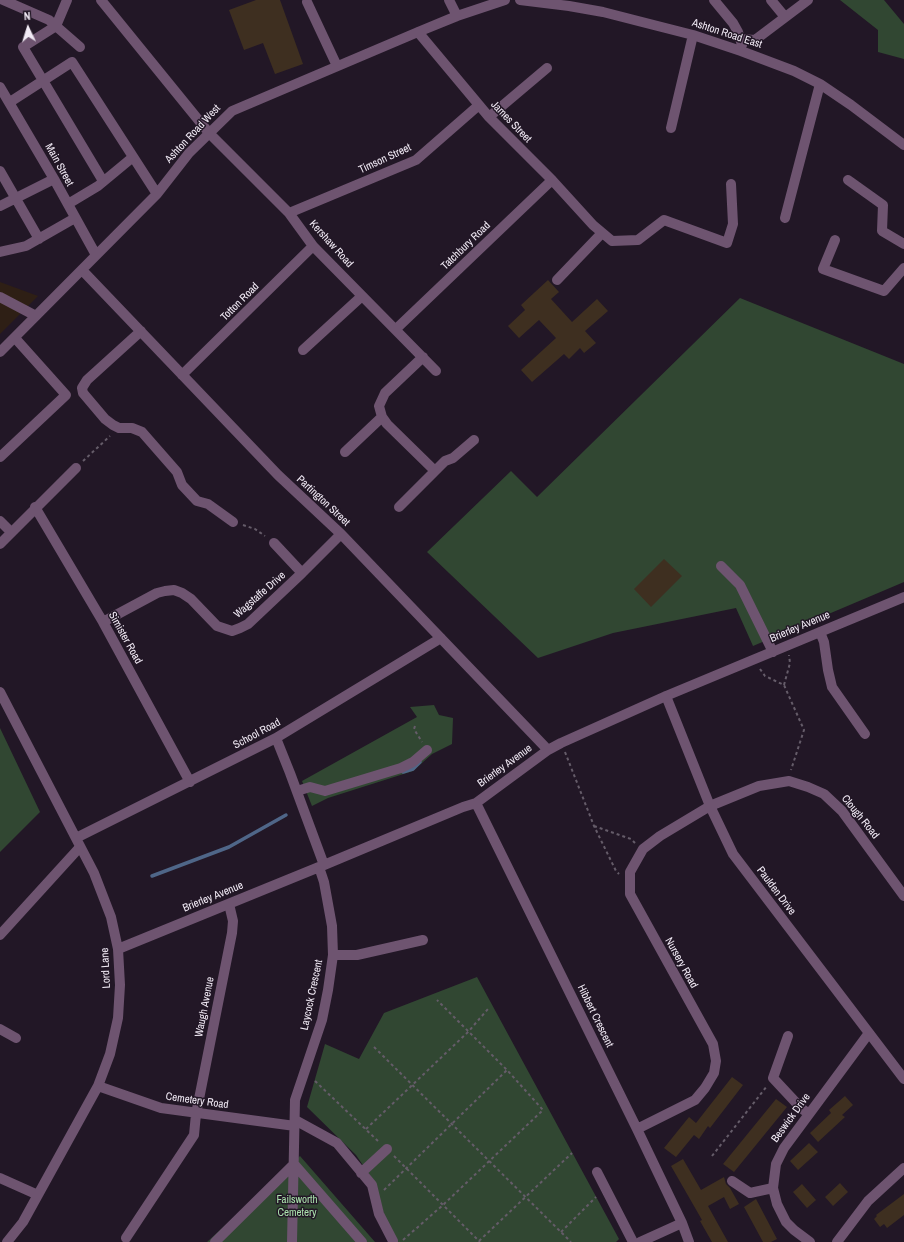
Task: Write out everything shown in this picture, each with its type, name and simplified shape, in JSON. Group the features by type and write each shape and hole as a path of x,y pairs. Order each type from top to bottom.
{"street":[{"path":"3,0 49,20 80,47"},
{"path":"67,0 56,26 23,47 103,181"},
{"name":"Kershaw Road","path":"102,0 209,133 289,213 313,246 436,371"},
{"path":"449,0 457,16"},
{"name":"Ashton Road West","path":"0,352 157,194 189,153 232,111 457,16 505,0"},
{"name":"Ashton Road East","path":"520,0 603,12 693,35 794,71 820,84 851,105 904,145"},
{"path":"714,0 733,24 741,39 741,51"},
{"path":"771,0 785,17"},
{"path":"741,39 755,40 808,0"},
{"path":"307,2 337,66"},
{"name":"James Street","path":"418,32 489,118 552,180 593,225 612,241 638,240 664,220 727,243 733,224 731,184"},
{"path":"671,128 693,35"},
{"path":"10,102 72,62 157,194"},
{"path":"489,118 547,68"},
{"path":"785,218 820,84"},
{"name":"Main Street","path":"0,87 10,102 96,255"},
{"name":"Timson Street","path":"289,213 416,160 479,105"},
{"path":"68,204 98,186 133,157"},
{"path":"0,171 39,239"},
{"path":"0,206 54,179"},
{"name":"Tatchbury Road","path":"396,329 552,180"},
{"path":"848,180 883,204 882,231 904,244"},
{"path":"0,252 26,246 76,218"},
{"path":"557,280 602,232"},
{"path":"835,240 823,269 884,291 904,268"},
{"name":"Totton Road","path":"182,375 313,246"},
{"name":"Partington Street","path":"82,270 278,475 341,534 548,750"},
{"path":"895,280 904,286"},
{"path":"304,350 362,296"},
{"path":"0,297 36,316"},
{"path":"141,331 87,380 82,388 83,393 105,419 119,428 132,428 142,432 177,472 182,484 197,501 208,504 234,522"},
{"path":"0,457 66,395 14,338"},
{"path":"423,357 385,393 379,406 382,417 387,424 434,471"},
{"path":"345,452 382,417"},
{"path":"399,507 445,461 453,458 474,440"},
{"path":"0,544 35,507 76,468"},
{"name":"Simister Road","path":"35,507 103,622 190,782"},
{"path":"0,521 11,532"},
{"name":"Wagstaffe Drive","path":"103,622 157,593 174,590 191,599 217,626 232,631 248,624 341,534"},
{"path":"274,543 302,573"},
{"path":"721,566 740,585 773,652"},
{"name":"Brierley Avenue","path":"118,949 463,807 476,803 548,750 561,743 666,696 904,597"},
{"path":"820,632 824,642 832,687 865,734"},
{"name":"School Road","path":"78,842 276,738 441,638"},
{"name":"Lord Lane","path":"0,692 94,872 108,910 118,949 120,986 118,1018 110,1054 98,1086 23,1222 7,1242"},
{"name":"Paulden Drive","path":"666,696 710,806 733,854 904,1079"},
{"name":"Laycock Crescent","path":"276,738 297,791 322,866 332,926 333,955 322,1020 295,1100 292,1242"},
{"path":"297,791 310,787 326,791 401,768 413,762 426,750"},
{"name":"Clough Road","path":"710,806 759,786 789,781 824,794 842,811 904,896"},
{"name":"Hibbert Crescent","path":"476,803 637,1129 682,1223 689,1242"},
{"name":"Nursery Road","path":"637,1129 695,1100 705,1088 714,1073 716,1061 712,1044 630,894 630,872 643,849 660,836 710,806"},
{"path":"0,934 78,842"},
{"name":"Waugh Avenue","path":"126,1238 194,1135 196,1114 232,933 233,921 229,904"},
{"path":"333,955 357,955 423,940"},
{"path":"0,1029 16,1038"},
{"name":"Beswick Drive","path":"810,1242 786,1222 777,1204 773,1188 776,1164 784,1148 869,1033"},
{"path":"788,1036 773,1078 801,1108 809,1114"},
{"name":"Cemetery Road","path":"98,1086 161,1108 196,1114 295,1123"},
{"path":"295,1123 337,1143 372,1185 379,1214 397,1242"},
{"path":"361,1173 387,1149"},
{"path":"215,1242 294,1164 362,1242"},
{"path":"837,1242 868,1201 904,1168"},
{"path":"597,1172 633,1242"},
{"path":"0,1178 38,1195"},
{"path":"732,1181 750,1193 773,1188"},
{"path":"640,1242 682,1223"}],"path":[{"path":"76,468 119,428"},
{"path":"234,522 255,529 274,543"},
{"path":"788,645 790,663 784,685 804,730 789,781"},
{"path":"753,660 765,676 784,685"},
{"path":"415,726 414,729 426,750"},
{"path":"561,743 594,826 616,871 630,881"},
{"path":"594,826 631,839 643,849"},
{"path":"397,1242 443,1206 543,1110 507,1070 437,1000"},
{"path":"366,1129 468,1032 488,1009"},
{"path":"374,1047 571,1242"},
{"path":"384,1190 507,1070"},
{"path":"712,1156 773,1078"},
{"path":"314,1081 387,1149 479,1242 572,1153"},
{"path":"561,1232 596,1197"}],"shaded area":[{"path":"0,282 38,296 0,334"}],"green space":[{"path":"840,0 884,0 904,24 904,59 878,52 878,30"},
{"path":"740,298 904,364 904,582 753,646 736,608 613,633 538,658 427,552 511,471 537,497"},
{"path":"434,705 439,715 453,718 452,744 432,754 413,771 328,798 312,806 302,781 417,717 410,707"},
{"path":"0,728 40,812 0,852"},
{"path":"477,977 619,1239 616,1242 395,1242 389,1230 373,1180 356,1155 307,1107 325,1044 359,1059 384,1013"},
{"name":"Failsworth Cemetery","path":"300,1156 375,1242 207,1242"}],"building":[{"path":"256,0 280,0 303,64 275,74 263,43 244,50 229,10"},
{"path":"548,280 559,292 551,299 572,322 597,299 608,311 585,331 596,343 584,353 580,348 569,359 564,354 532,382 521,370 556,338 539,320 519,338 508,326 525,310 521,305"},
{"path":"664,559 682,576 651,607 634,589"},
{"path":"732,1077 743,1085 710,1128 708,1126 699,1139 694,1135 676,1157 664,1148 689,1117 696,1123"},
{"path":"845,1096 853,1105 842,1115 845,1117 818,1142 810,1133 831,1113 829,1110"},
{"path":"776,1099 787,1107 734,1172 723,1164"},
{"path":"809,1143 818,1152 798,1170 790,1161"},
{"path":"683,1159 701,1190 724,1177 726,1184 739,1204 730,1209 724,1197 708,1206 728,1242 712,1242 700,1221 702,1220 671,1166"},
{"path":"840,1183 848,1192 833,1206 825,1197"},
{"path":"802,1184 816,1200 807,1208 793,1192"},
{"path":"904,1194 904,1215 887,1228 884,1224 880,1227 874,1219 877,1216 876,1215"},
{"path":"756,1199 777,1239 771,1242 763,1242 744,1207"}],"waterway":[{"path":"403,772 413,769 420,762"},
{"path":"152,876 229,847 286,815"}]}
